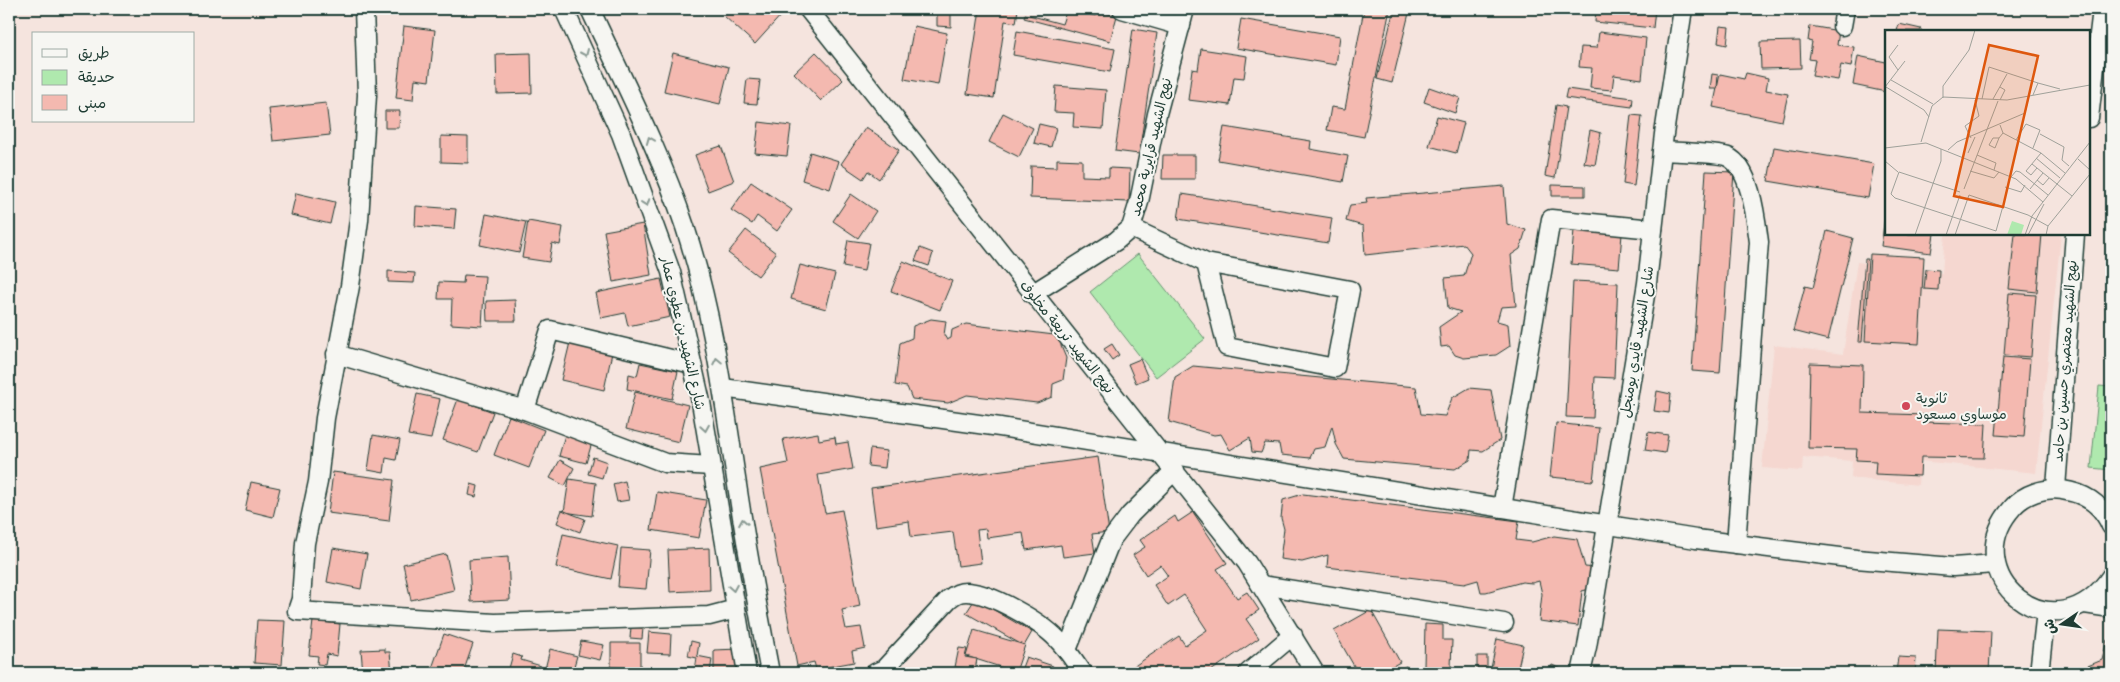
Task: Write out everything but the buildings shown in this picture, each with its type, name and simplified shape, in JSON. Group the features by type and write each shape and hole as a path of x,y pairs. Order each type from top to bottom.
{"street":[{"path":"364,9 367,95 359,220 350,286 325,418 318,482 305,543 301,598 296,611 495,623 709,616 736,610"},
{"name":"شارع الشهيد بن عطوي عمار","path":"564,9 621,134 672,272 692,364 747,673"},
{"name":"شارع الشهيد بن عطوي عمار","path":"590,9 644,126 685,228 708,316 723,388 739,499 770,673"},
{"name":"نهج الشهيد تريعة مخلوف","path":"808,9 960,198 1032,294 1175,470 1261,585 1315,673"},
{"path":"1122,9 1181,26"},
{"name":"نهج الشهيد قرايرية محمد","path":"1032,294 1109,246 1131,228 1139,202 1157,114 1185,9"},
{"name":"شارع الشهيد قايدي بومنجل","path":"1580,673 1587,647 1647,283 1662,151 1683,9"},
{"path":"2090,110 2102,9"},
{"path":"1662,151 1728,157 1740,168 1747,182 1755,212 1758,242 1736,544"},
{"path":"1502,508 1551,219 1653,229"},
{"path":"1131,228 1206,263 1350,290 1335,368 1227,347 1206,263"},
{"name":"نهج الشهيد معنصري حسين بن حامد","path":"2056,488 2075,235"},
{"path":"525,410 550,330 692,364"},
{"path":"336,354 525,410 665,463 711,466"},
{"path":"723,388 1000,427 1736,544 1856,559 1953,567 1996,564"},
{"path":"1067,650 1111,540 1130,515 1175,470"},
{"path":"2111,526 2107,517 2094,502 2076,492 2056,488 2030,495 2018,502 2004,517 1996,536 1996,564 2000,576 2011,593 2027,605 2046,611 2066,611 2085,604 2101,592 2111,576"},
{"path":"2094,502 2111,503"},
{"path":"1261,585 1504,622"},
{"path":"875,673 884,669 949,599 957,593 964,592 972,592 1010,607 1032,619 1057,638 1083,673"},
{"path":"2085,604 2111,608"},
{"path":"2039,673 2046,611"},
{"path":"1248,673 1293,635"}],"shaded area":[{"name":"ثانوية موساوي مسعود","path":"1945,235 2061,235 2036,473 1920,461 1918,485 1851,478 1852,461 1803,457 1802,471 1762,468 1774,345 1843,354 1857,262 1942,273"}],"green space":[{"path":"1138,254 1205,339 1156,377 1090,292"},
{"path":"2099,386 2111,387 2111,470 2091,468"}],"place":[{"name":"ثانوية موساوي مسعود","path":"1906,406"}]}
